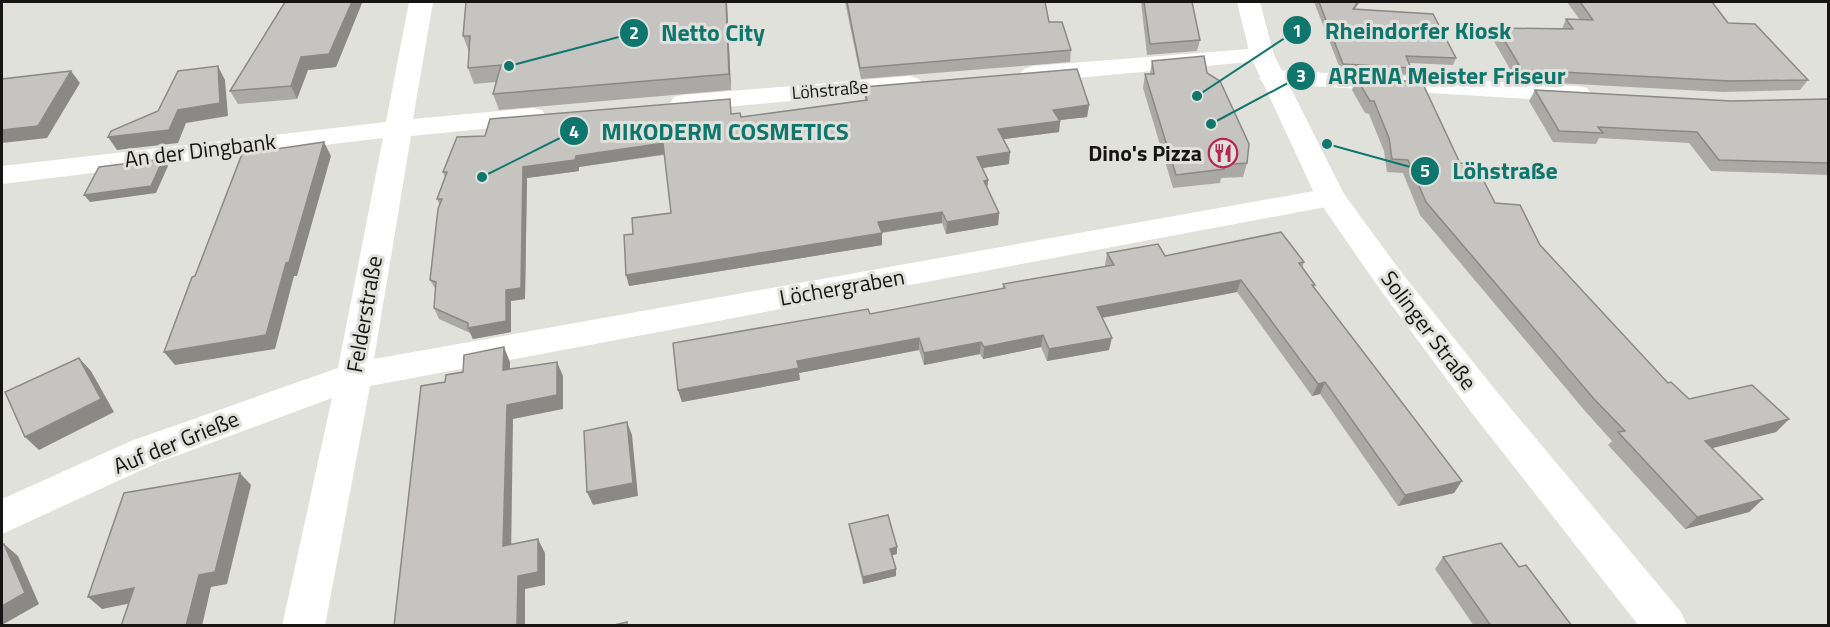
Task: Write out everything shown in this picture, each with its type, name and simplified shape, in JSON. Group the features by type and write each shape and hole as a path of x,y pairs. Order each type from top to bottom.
{"street":[{"name":"Felderstraße","path":"303,626 354,376 421,2"},
{"name":"Solinger Straße","path":"1248,2 1267,67 1331,197 1390,280 1484,402 1666,626"},
{"path":"1004,76 1267,67 1604,96"},
{"name":"Löhstraße","path":"655,105 933,82"},
{"path":"398,128 561,113"},
{"name":"An der Dingbank","path":"2,175 398,128"},
{"name":"Löchergraben","path":"354,376 1331,197"},
{"name":"Auf der Grieße","path":"2,517 144,452 354,376"}],"building":[{"path":"285,2 352,2 329,54 301,57 291,86 230,91"},
{"path":"466,2 726,2 729,74 493,94 501,65 468,68 470,36 463,36"},
{"path":"847,2 1045,2 1049,22 1062,22 1071,50 860,68"},
{"path":"1144,2 1192,2 1200,40 1150,44"},
{"path":"1319,2 1358,2 1353,9 1433,14 1456,58 1406,56 1411,68 1343,64"},
{"path":"1580,2 1712,2 1728,23 1755,24 1808,80 1730,81 1522,70 1497,28 1573,29 1566,19 1593,20"},
{"path":"1204,56 1207,73 1220,81 1249,144 1247,163 1223,165 1224,169 1176,175 1145,74 1154,74 1152,61"},
{"path":"218,66 220,103 178,110 169,130 108,137 111,131 158,111 178,71"},
{"path":"1077,69 1089,105 1053,110 1060,121 998,129 1010,152 977,157 988,180 984,181 999,213 947,222 942,212 878,222 882,233 626,275 624,235 633,234 632,218 671,213 663,143 576,156 575,160 523,167 521,288 506,290 506,321 468,328 468,323 434,308 436,282 430,280 438,209 442,199 437,199 447,172 443,172 457,137 485,136 490,119 730,99 731,114 740,113 741,117 867,100 864,87"},
{"path":"71,71 38,126 2,130 2,79"},
{"path":"1356,78 1422,82 1460,163 1475,164 1495,203 1520,205 1540,245 1668,383 1671,382 1689,399 1752,385 1789,419 1705,441 1763,499 1697,517 1618,432 1625,431 1594,399 1426,202 1408,160 1392,159 1389,138 1374,101 1370,101"},
{"path":"1535,90 1731,101 1828,99 1828,163 1719,160 1697,132 1598,127 1603,133 1559,131"},
{"path":"324,142 266,335 164,352 242,154"},
{"path":"163,159 151,186 84,195 99,167"},
{"path":"1281,232 1304,262 1299,263 1315,285 1312,285 1462,481 1405,495 1325,382 1318,384 1241,280 1097,307 1112,338 1049,349 1043,335 984,347 981,342 924,353 919,338 797,361 799,368 678,390 673,343 868,309 870,314 1005,288 1003,284 1114,265 1107,253 1158,244 1165,256"},
{"path":"504,347 503,370 557,362 557,395 507,405 503,546 538,539 538,572 518,576 517,626 394,626 421,386 445,382 446,375 463,372 464,355"},
{"path":"79,358 101,399 25,437 5,392"},
{"path":"627,422 633,483 587,492 584,431"},
{"path":"240,473 215,572 199,575 186,626 121,626 134,588 88,597 124,493"},
{"path":"888,515 897,547 890,549 896,569 863,577 849,524"},
{"path":"1501,543 1519,567 1526,565 1572,626 1491,626 1443,557"},
{"path":"4,544 25,593 2,606 2,546"},
{"path":"627,622 627,626 610,626"}],"place":[{"name":"Netto City","path":"509,66"},
{"name":"Rheindorfer Kiosk","path":"1197,96"},
{"name":"ARENA Meister Friseur","path":"1211,124"},
{"name":"Löhstraße","path":"1327,144"},
{"name":"Dino's Pizza","path":"1223,153"},
{"name":"MIKODERM COSMETICS","path":"482,177"}]}
